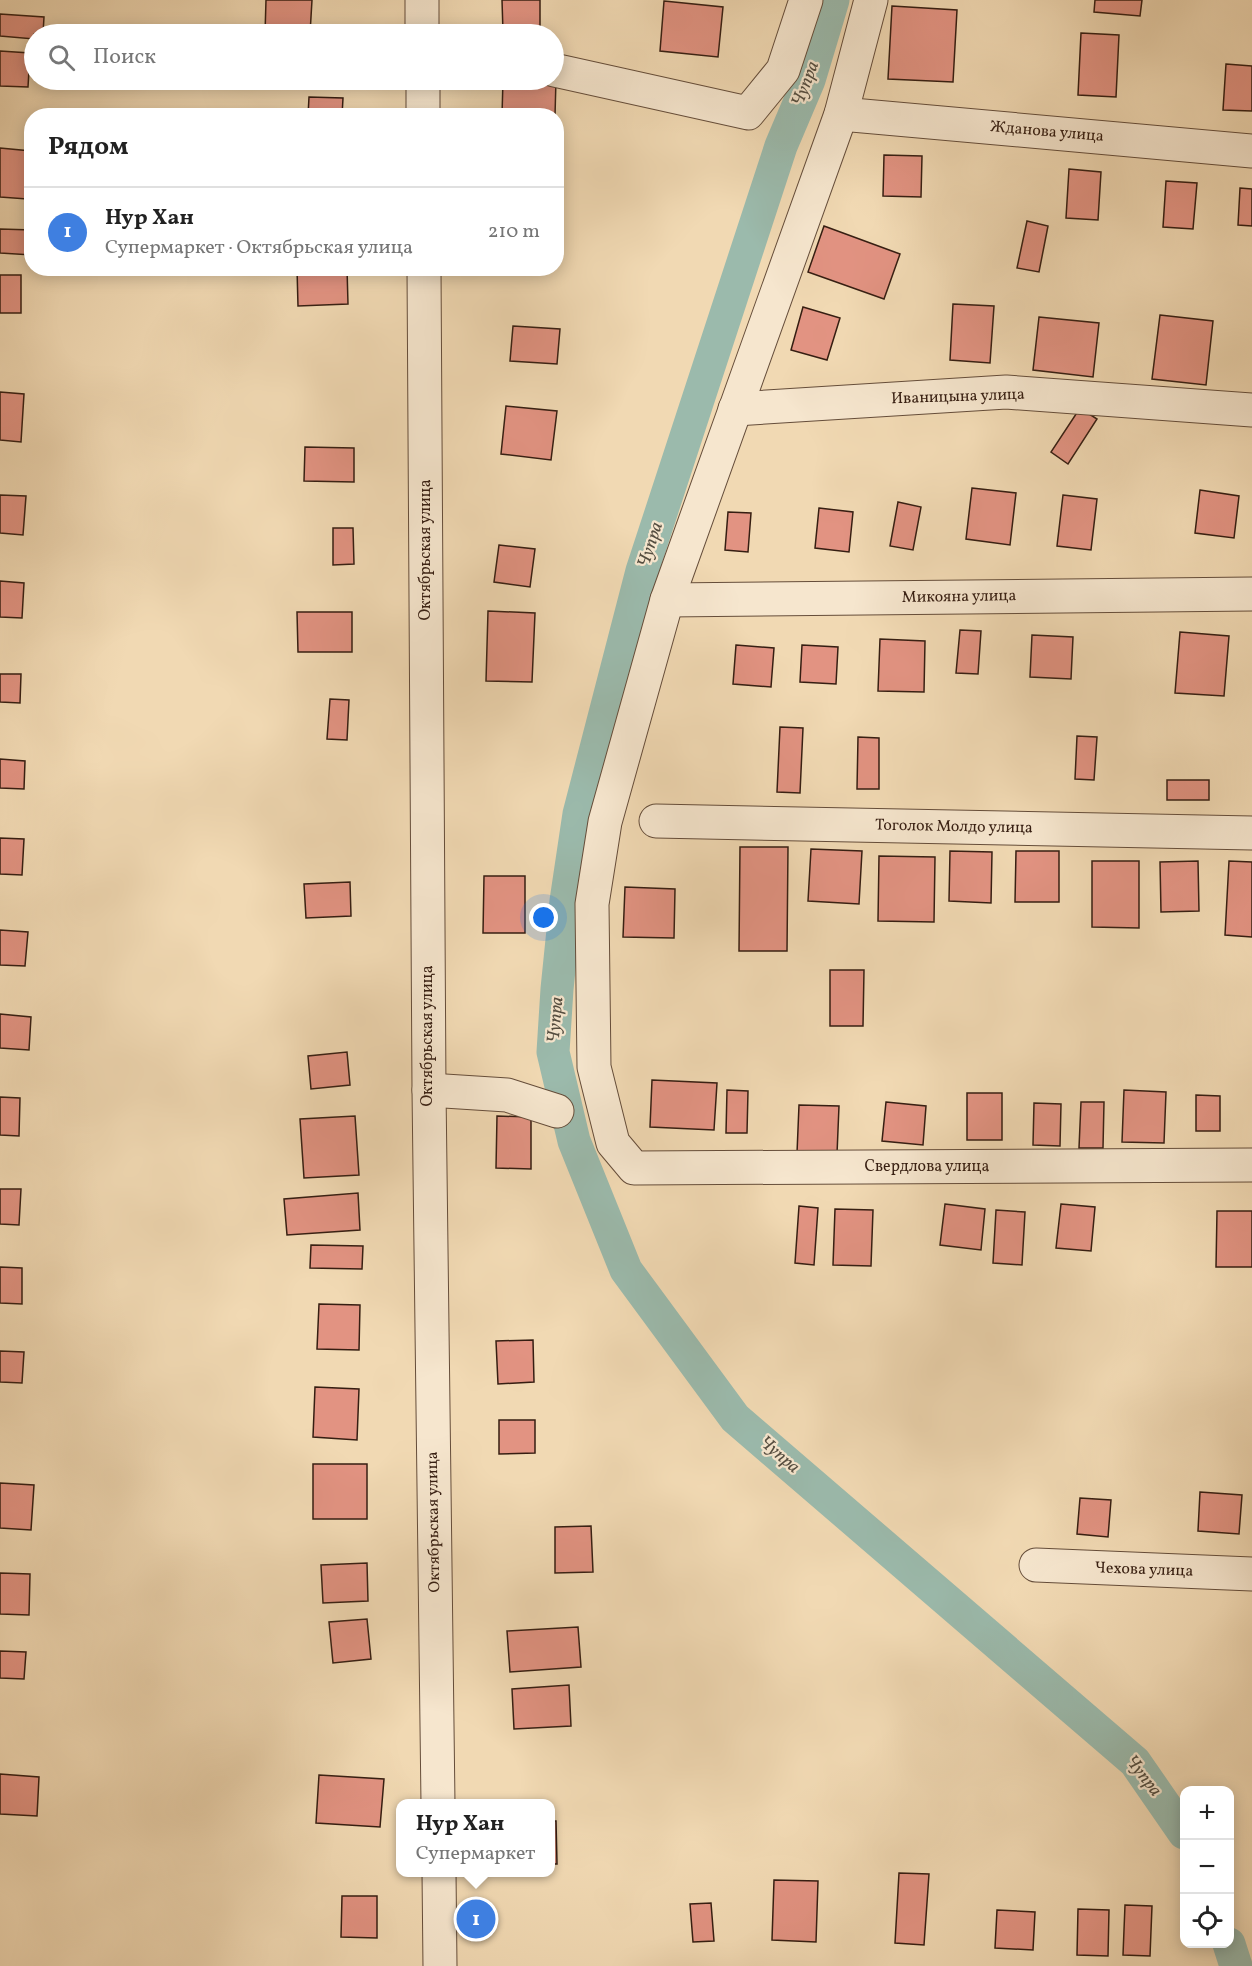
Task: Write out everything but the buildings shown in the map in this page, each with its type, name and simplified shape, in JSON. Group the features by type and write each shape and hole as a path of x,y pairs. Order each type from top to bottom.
{"street":[{"path":"422,0 422,24"},
{"path":"564,72 748,113 783,70 806,0"},
{"path":"667,600 841,114 871,0"},
{"path":"423,90 423,108"},
{"name":"Жданова улица","path":"841,114 1252,151"},
{"name":"Октябрьская улица","path":"424,276 429,1090 438,1799"},
{"name":"Иваницына улица","path":"735,409 1006,392 1252,410"},
{"name":"Микояна улица","path":"667,600 1252,594"},
{"name":"Свердлова улица","path":"667,600 605,822 592,904 594,1067 614,1143 634,1168 1252,1165"},
{"name":"Тоголок Молдо улица","path":"656,821 1252,832"},
{"path":"429,1090 507,1095 557,1111"},
{"name":"Чехова улица","path":"1036,1565 1252,1574"},
{"path":"439,1877 440,1966"}],"waterway":[{"name":"Чупра","path":"833,0 809,80 781,146 642,571 579,814 566,901 553,1052 574,1141 626,1270 735,1418 1135,1762 1180,1827"},
{"name":"Чупра","path":"1230,1948 1236,1966"}],"place":[{"name":"Нур Хан","path":"476,1919"}]}
